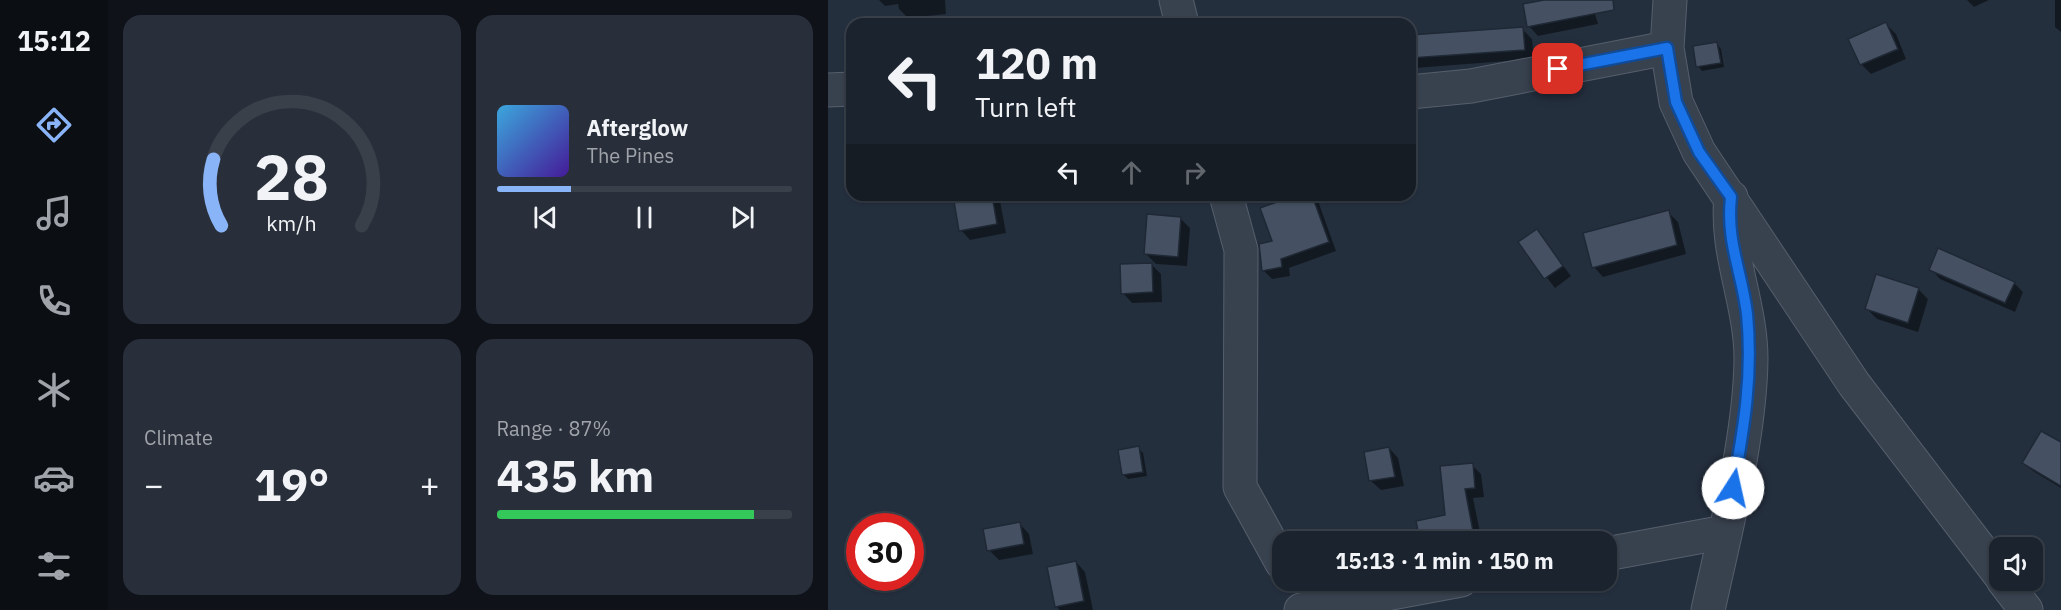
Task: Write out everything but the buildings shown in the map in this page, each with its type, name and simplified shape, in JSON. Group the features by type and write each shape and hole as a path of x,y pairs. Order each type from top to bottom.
{"street":[{"path":"1176,0 1180,18"},
{"path":"1670,0 1667,48 1676,102 1699,152 1854,384 1989,561"},
{"path":"1416,91 1471,86 1667,48"},
{"path":"828,90 846,89"},
{"path":"1708,610 1725,532 1749,399 1751,356 1746,311 1728,223 1731,197"},
{"path":"1228,201 1241,250 1240,487 1272,545"},
{"path":"1617,552 1725,532"},
{"path":"1297,591 1306,610 1404,591"},
{"path":"2011,591 2026,610"}],"route":[{"path":"1558,69 1667,48 1676,102 1699,152 1731,197 1728,223 1746,311 1751,356 1749,399 1733,488"}]}
